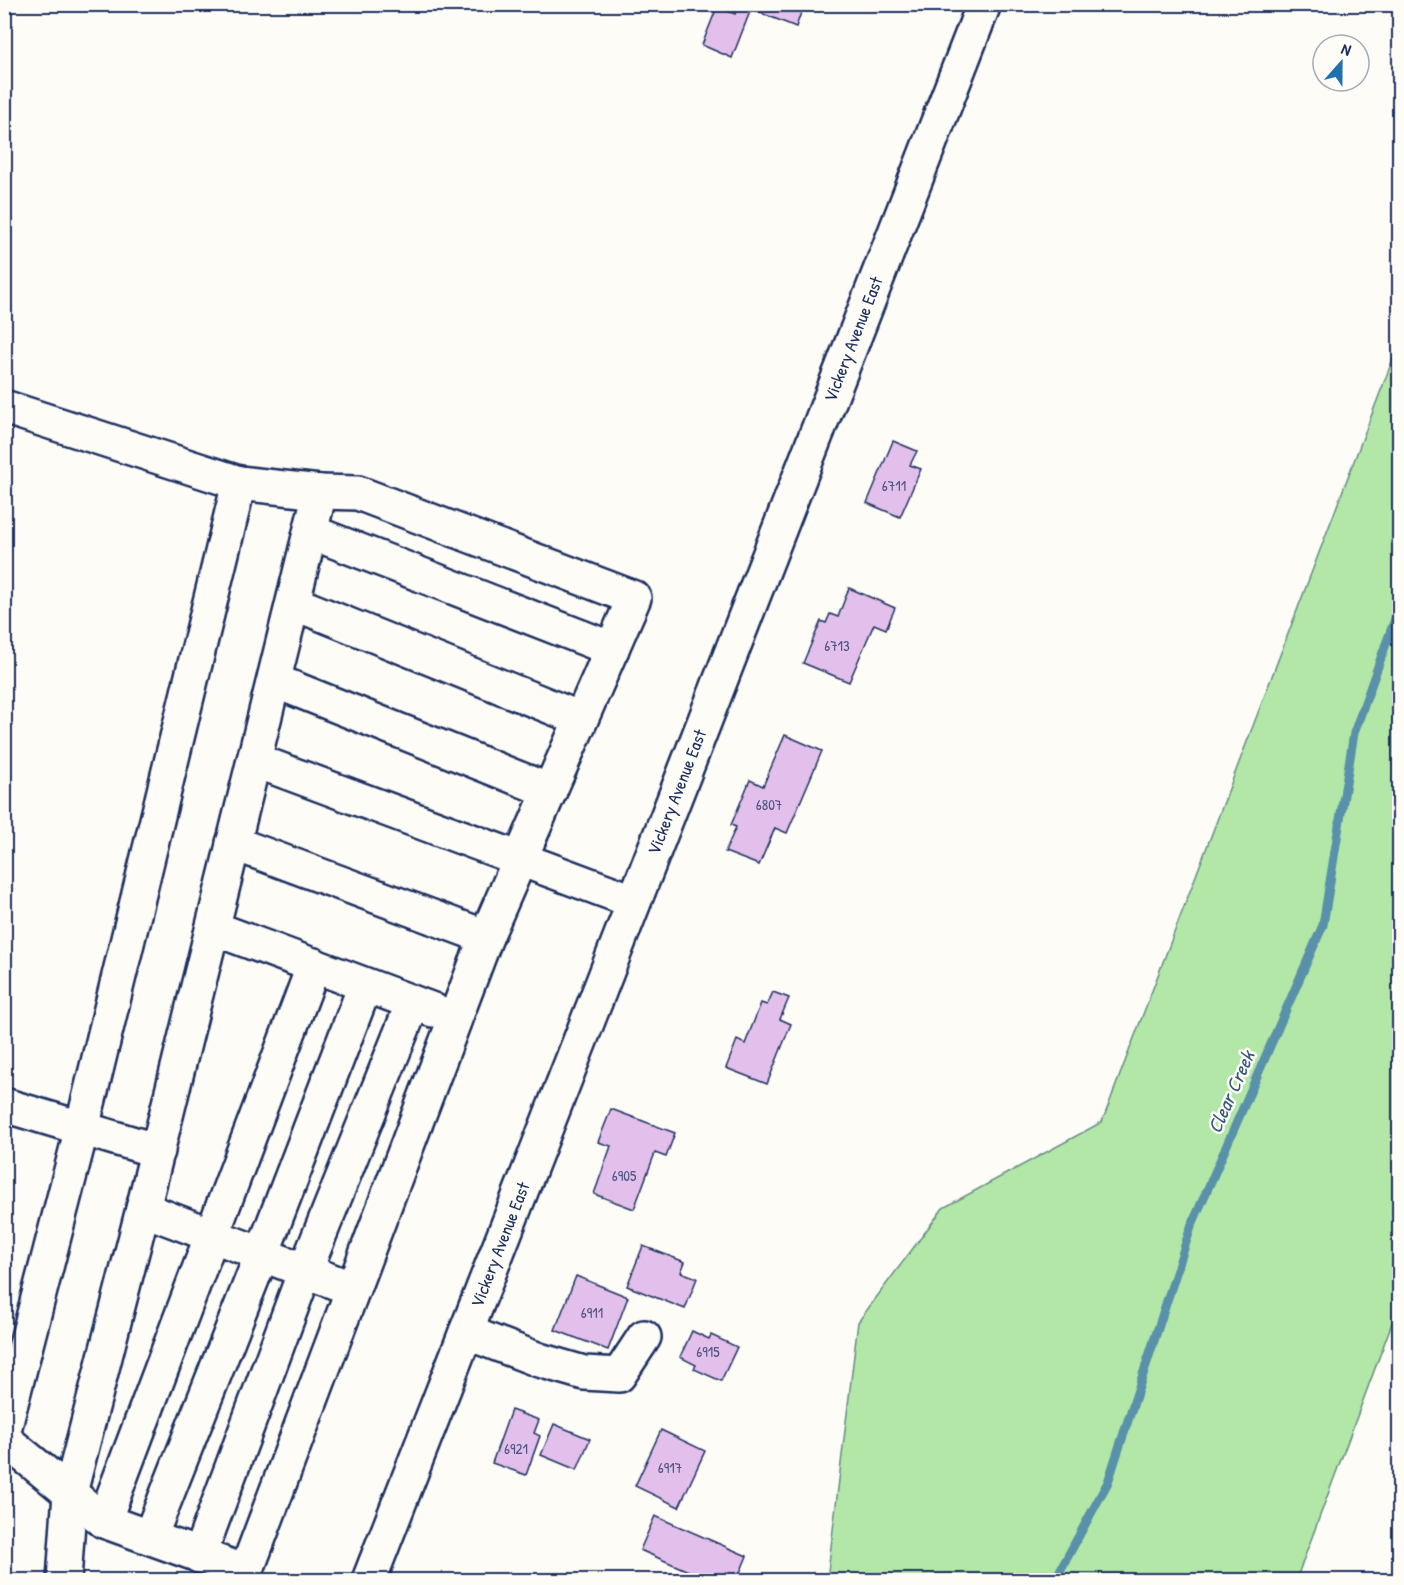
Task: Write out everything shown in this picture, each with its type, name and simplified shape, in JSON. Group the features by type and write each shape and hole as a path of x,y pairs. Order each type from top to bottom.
{"street":[{"name":"Vickery Avenue East","path":"369,1581 984,4"},
{"path":"4,407 239,483 320,492 358,493 634,598 486,937 245,1576 199,1556 104,1521 4,1439"},
{"path":"4,1430 82,1128 239,483"},
{"path":"64,1581 70,1493 144,1209 320,492"},
{"path":"311,531 612,649"},
{"path":"294,603 581,719"},
{"path":"275,681 550,791"},
{"path":"254,760 521,858 633,902"},
{"path":"233,843 486,937"},
{"path":"213,928 455,1019"},
{"path":"104,1521 314,966"},
{"path":"150,1537 365,986"},
{"path":"199,1556 305,1271 413,1003"},
{"path":"4,1105 158,1151"},
{"path":"144,1209 353,1289"},
{"path":"466,1332 539,1360 584,1373 619,1375 644,1337"}],"green space":[{"path":"1399,343 1399,1304 1296,1580 827,1580 858,1322 943,1208 1102,1122"}],"building":[{"path":"738,4 796,4 803,7 796,27 751,9 732,58 702,45 717,7 735,14"},
{"path":"893,441 917,451 910,465 921,469 900,517 867,503"},
{"path":"849,588 895,608 886,629 874,624 849,682 803,663 821,621 826,623 830,614 838,617"},
{"path":"785,735 822,751 787,833 775,828 759,865 725,852 736,827 731,825 750,780 763,786"},
{"path":"773,992 789,998 780,1019 791,1024 767,1084 726,1068 737,1040 745,1044 761,1003 767,1005"},
{"path":"611,1109 675,1133 666,1157 655,1153 634,1209 594,1194 611,1146 598,1142"},
{"path":"643,1246 685,1262 681,1272 697,1278 685,1309 627,1286"},
{"path":"576,1276 628,1297 608,1350 555,1330"},
{"path":"692,1331 709,1339 711,1335 737,1347 721,1381 694,1369 696,1365 680,1357"},
{"path":"511,1410 539,1420 534,1433 540,1436 526,1475 492,1463"},
{"path":"554,1424 590,1439 577,1470 541,1455"},
{"path":"661,1430 705,1451 679,1507 635,1486"},
{"path":"655,1516 747,1556 737,1580 709,1580 640,1550"},
{"path":"464,1575 477,1580 462,1580"}],"waterway":[{"name":"Clear Creek","path":"1055,1580 1108,1482 1191,1227 1323,925 1354,733 1400,605"}]}
